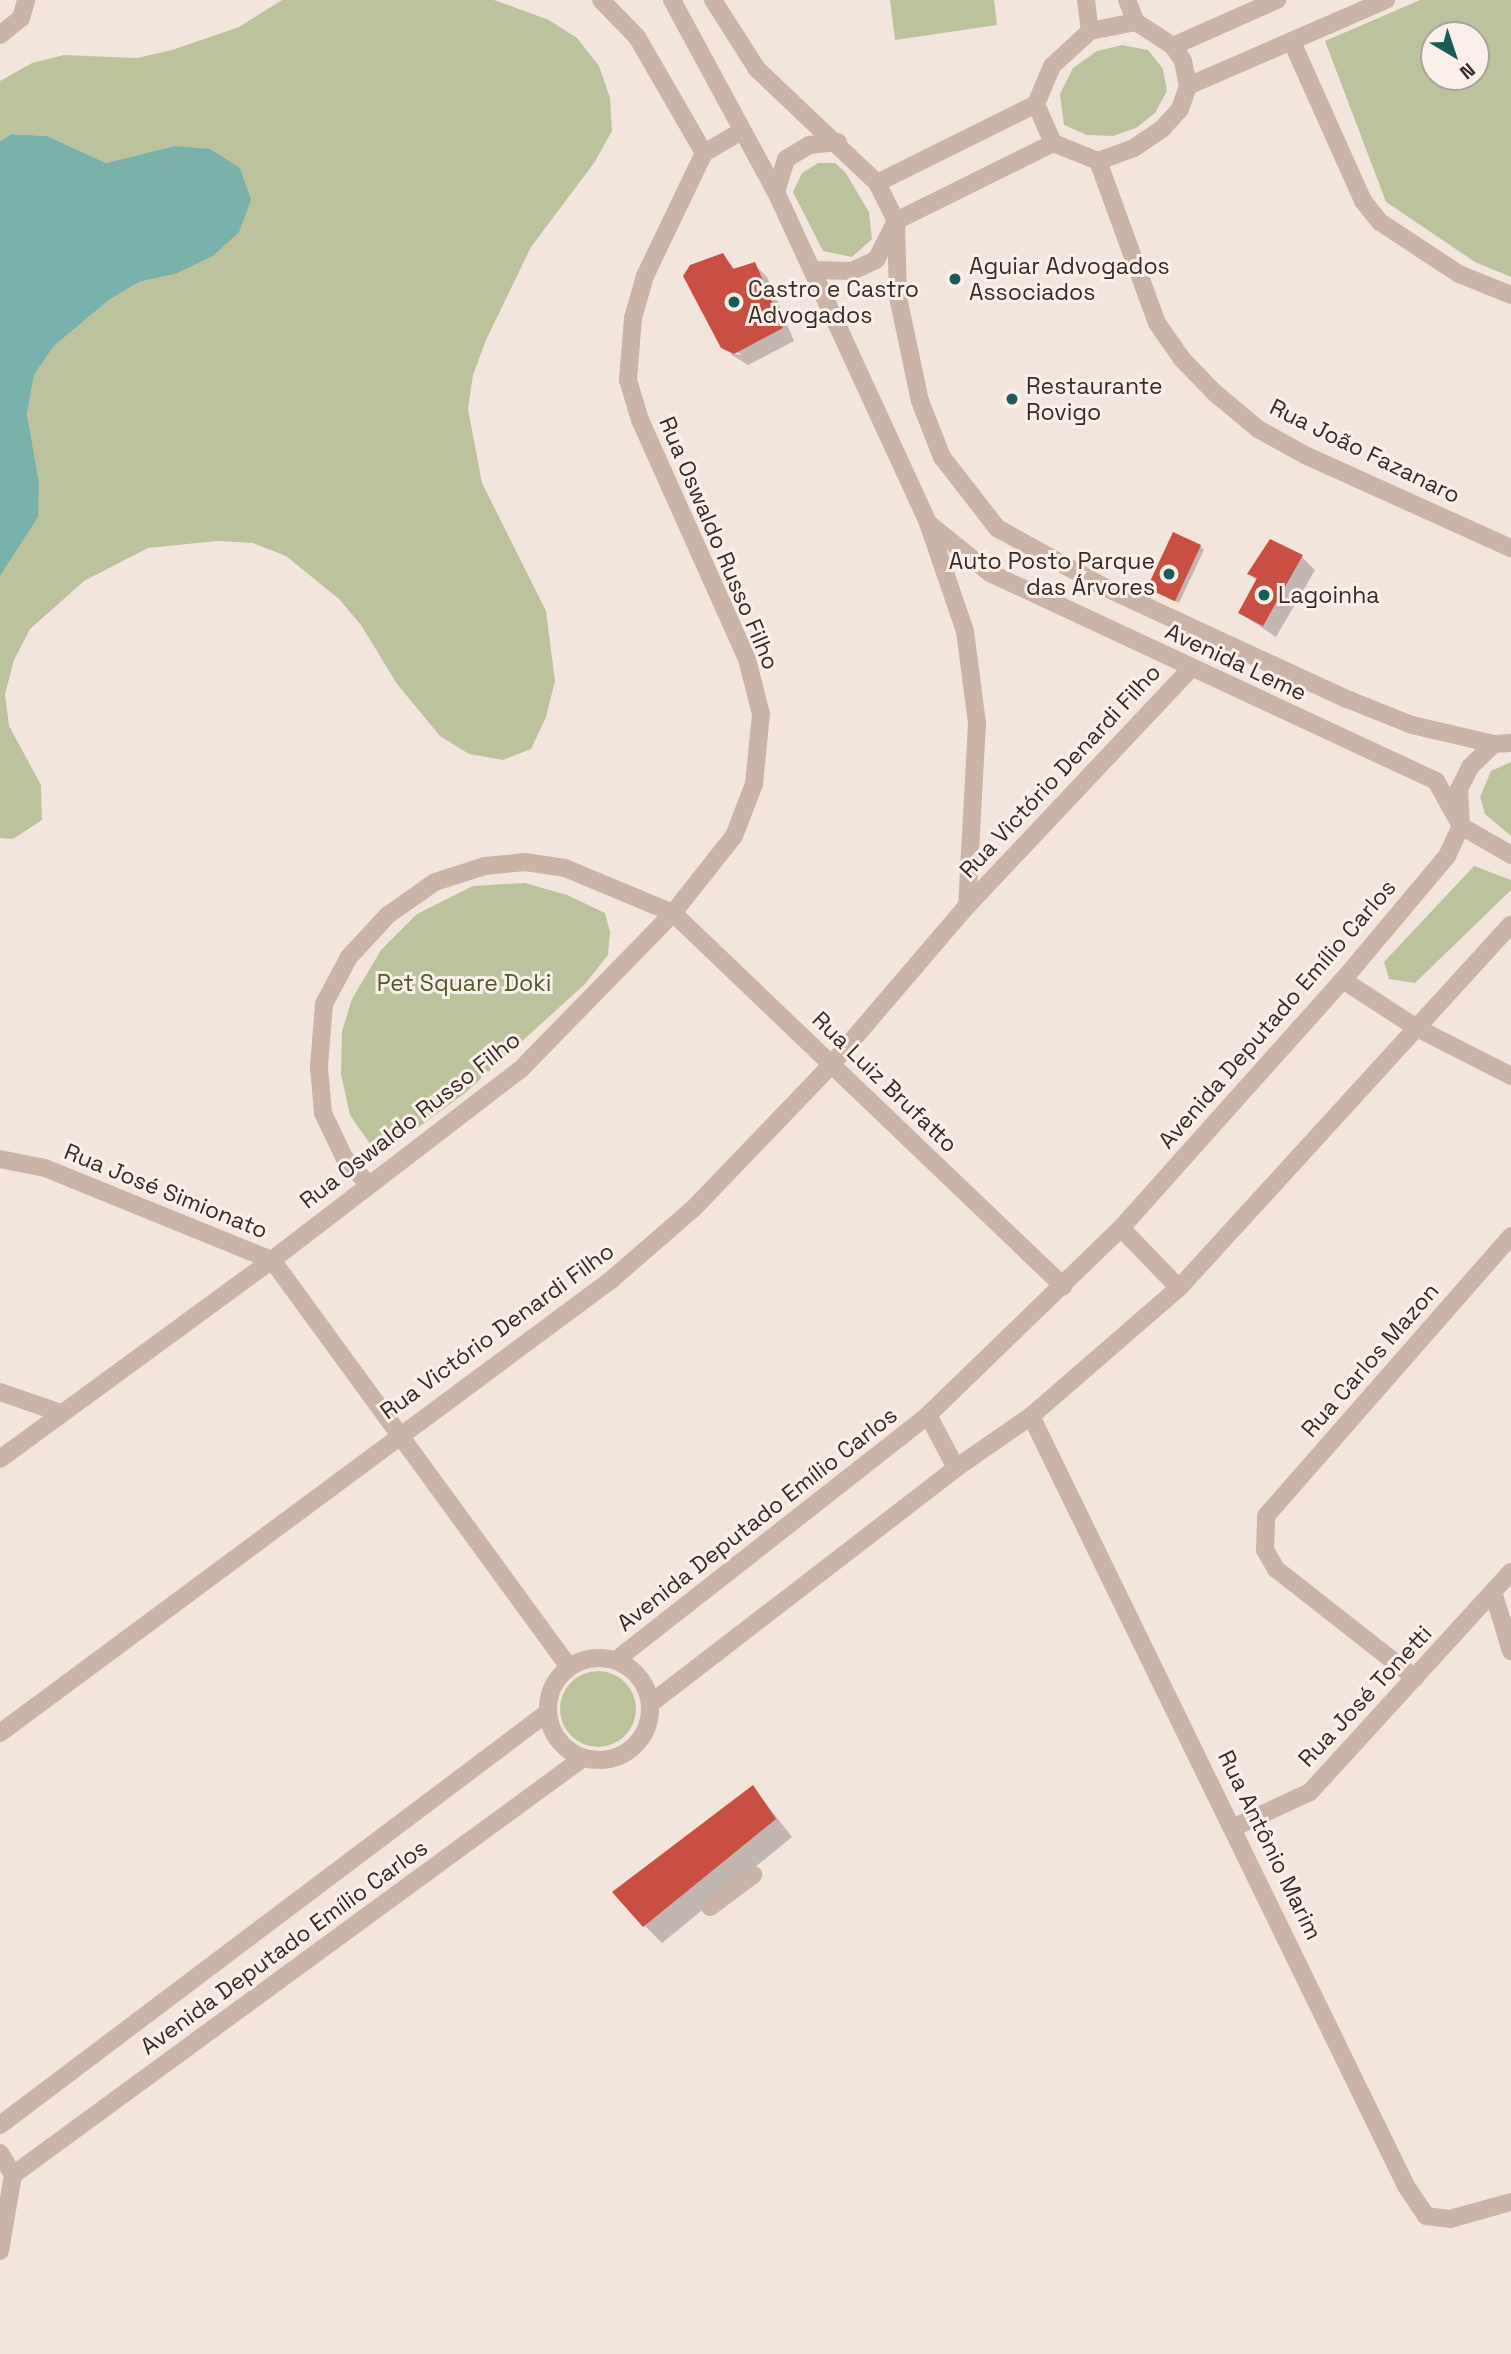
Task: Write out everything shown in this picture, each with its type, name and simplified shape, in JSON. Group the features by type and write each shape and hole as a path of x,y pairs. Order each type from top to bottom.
{"street":[{"path":"0,35 21,18 26,0"},
{"path":"601,0 637,37 704,153 740,132"},
{"path":"672,0 740,132 776,192 812,270 852,271 876,260 895,221 1054,143"},
{"path":"713,0 757,69 838,142 877,183 895,221"},
{"path":"1086,0 1090,31"},
{"path":"1036,104 1054,143 1098,161 1134,148 1161,130 1180,109 1188,86 1183,61 1173,46 1136,22 1127,0"},
{"path":"1173,46 1278,0"},
{"path":"1188,86 1386,0"},
{"path":"877,183 1036,104 1052,66 1090,31 1136,22"},
{"path":"1292,42 1363,201 1380,222 1459,274 1511,295"},
{"path":"776,192 786,159 810,145 838,142"},
{"name":"Rua Oswaldo Russo Filho","path":"0,1459 272,1260 520,1070 673,913 734,836 754,784 761,714 747,659 640,420 628,380 633,318 645,276 704,153"},
{"name":"Rua João Fazanaro","path":"1098,161 1140,288 1157,323 1182,359 1215,393 1258,429 1307,456 1511,548"},
{"name":"Avenida Leme","path":"895,221 898,297 920,401 942,457 998,528 1102,586 1347,699 1412,725 1503,744"},
{"name":"Rua Victório Denardi Filho","path":"812,270 928,523 965,631 977,723 967,906"},
{"name":"Avenida Leme","path":"928,523 990,573 1190,669 1436,781 1461,826"},
{"name":"Rua Victório Denardi Filho","path":"0,1733 397,1435 621,1271 695,1207 831,1065 967,906 1190,669"},
{"path":"1503,744 1470,767 1459,789 1461,826 1511,855"},
{"name":"Avenida Deputado Emílio Carlos","path":"615,1660 928,1415 1063,1286 1121,1227 1343,980 1447,856 1461,826"},
{"path":"368,1184 344,1157 323,1113 319,1067 324,1004 349,957 388,915 435,882 485,866 525,862 565,867 673,913"},
{"name":"Rua Luiz Brufatto","path":"673,913 1063,1286"},
{"path":"650,1704 956,1468 1031,1416 1180,1288 1415,1027 1511,925"},
{"path":"1343,980 1415,1027 1511,1076"},
{"name":"Rua José Simionato","path":"0,1159 57,1173 272,1260 397,1435 569,1667"},
{"path":"1121,1227 1180,1288"},
{"name":"Rua Carlos Mazon","path":"1415,1678 1276,1569 1265,1550 1266,1516 1511,1236"},
{"path":"0,1392 61,1413"},
{"name":"Avenida Deputado Emílio Carlos","path":"928,1415 956,1468"},
{"name":"Rua Antônio Marim","path":"1031,1416 1234,1827 1406,2186 1426,2216 1450,2219 1511,2202"},
{"name":"Rua José Tonetti","path":"1234,1827 1310,1792 1511,1572"},
{"path":"1493,1592 1511,1651"},
{"path":"592,1659 615,1660 639,1677 650,1704 647,1728 631,1750 606,1760 583,1758 558,1740 548,1712 553,1687 569,1667 592,1659"},
{"name":"Avenida Deputado Emílio Carlos","path":"0,2125 548,1712"},
{"name":"Avenida Deputado Emílio Carlos","path":"13,2175 583,1758"},
{"path":"710,1907 753,1875"},
{"path":"0,2153 13,2175 0,2251"}],"green space":[{"path":"282,0 494,0 549,20 577,38 599,66 610,98 612,131 594,163 531,247 486,340 473,375 468,409 482,483 546,611 555,681 546,717 531,749 503,760 469,754 440,736 397,684 361,625 339,599 286,556 253,543 217,541 148,548 84,581 30,629 14,660 5,694 9,726 41,785 42,820 13,839 0,838 0,576 19,546 39,482 27,414 34,375 54,346 109,300 139,282 175,274 174,146 106,163 47,136 11,134 0,141 0,81 32,63 64,55 137,58 172,50 239,27"},
{"path":"890,0 994,0 997,25 895,40"},
{"path":"1420,0 1511,0 1511,277 1475,262 1386,202 1325,41"},
{"path":"1122,45 1148,50 1163,69 1167,91 1155,113 1136,128 1113,136 1087,135 1064,125 1060,94 1073,68 1097,51"},
{"path":"818,163 835,163 845,172 869,212 872,239 852,257 823,251 793,192 802,173"},
{"path":"1511,762 1511,836 1485,814 1480,797 1491,771"},
{"path":"1474,866 1511,880 1511,890 1415,983 1389,979 1384,962"},
{"name":"Pet Square Doki","path":"525,883 567,895 605,913 610,932 608,955 585,984 465,1093 390,1148 370,1144 350,1115 341,1074 342,1031 352,999 381,950 417,914 473,886"},
{"path":"591,1671 605,1671 619,1677 630,1688 636,1709 633,1724 625,1736 605,1747 591,1747 577,1741 566,1730 560,1716 560,1702 566,1688 577,1677"}],"water":[{"path":"11,134 47,136 106,163 174,146 210,149 240,168 251,200 239,232 213,256 175,274 139,282 109,300 54,346 34,375 27,414 39,482 38,517 0,576 0,141"}],"building":[{"name":"Castro e Castro Advogados","path":"723,253 733,269 755,262 783,328 734,354 721,348 683,276 690,265"},
{"name":"Auto Posto Parque das Árvores","path":"1173,532 1201,545 1175,601 1147,588"},
{"name":"Lagoinha","path":"1270,539 1303,555 1263,626 1238,613 1257,578 1247,574"},
{"path":"753,1785 776,1819 643,1927 612,1892"}],"place":[{"name":"Aguiar Advogados Associados","path":"955,279"},
{"name":"Castro e Castro Advogados","path":"734,302"},
{"name":"Restaurante Rovigo","path":"1012,399"},
{"name":"Auto Posto Parque das Árvores","path":"1169,574"},
{"name":"Lagoinha","path":"1264,595"}]}
